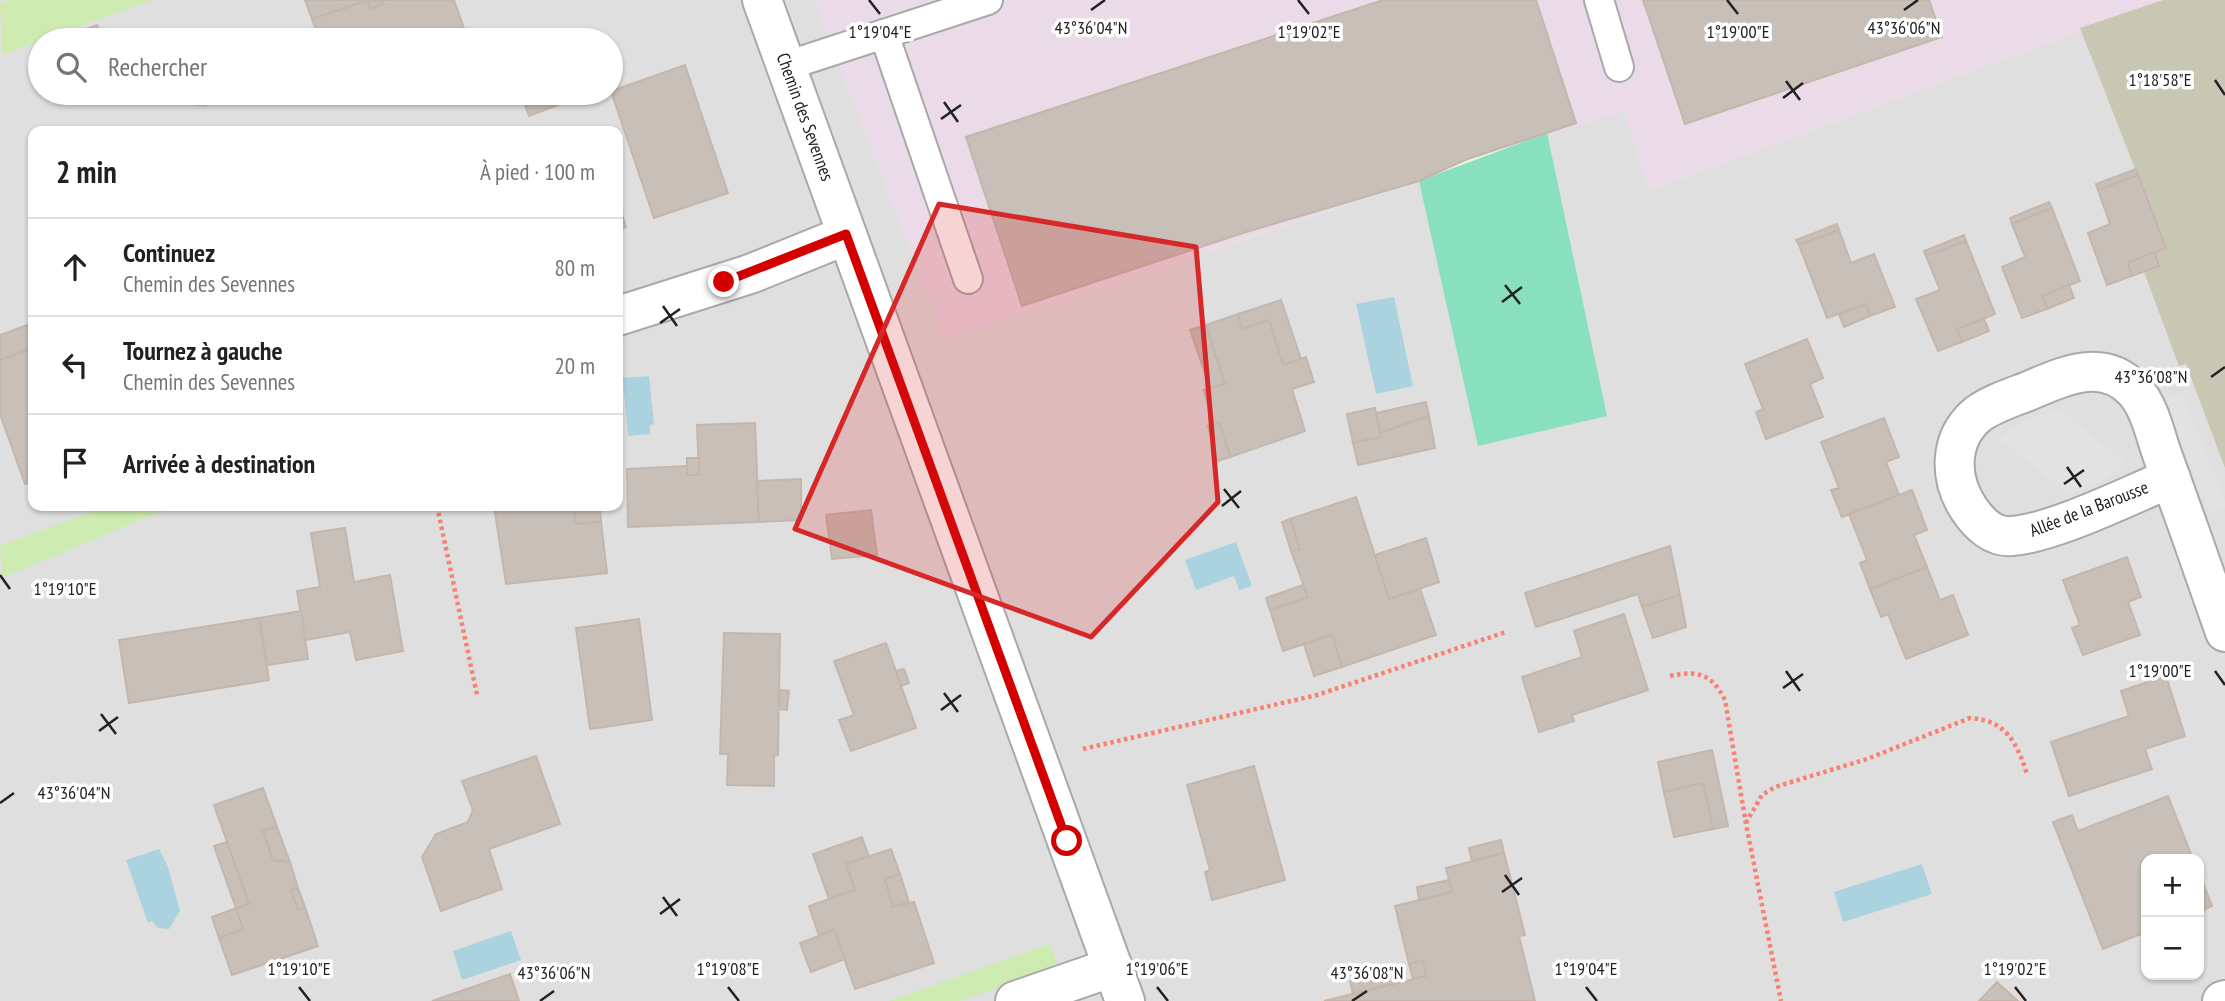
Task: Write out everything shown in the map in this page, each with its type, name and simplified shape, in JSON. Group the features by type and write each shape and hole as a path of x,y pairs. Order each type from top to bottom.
{"street":[{"name":"Chemin des Sevennes","path":"762,0 1119,984 1015,1001"},
{"path":"623,314 750,274 846,234"},
{"name":"Allée de la Barousse","path":"2171,478 2044,529 2010,537 1999,536 1980,522 1966,505 1956,477 1953,453 1966,427 1978,414 1994,405 2070,374 2093,371 2116,376 2141,398 2171,478 2225,632"}],"lane":[{"path":"786,66 988,0"},
{"path":"1599,0 1619,67"},
{"path":"884,34 968,279"}],"path":[{"path":"438,511 477,695"},
{"path":"1040,765 1095,745 1318,695 1506,632"},
{"path":"1670,676 1691,672 1708,676 1725,700 1745,824 1781,1001"},
{"path":"1745,824 1757,802 1775,787 1867,759 1970,718 1987,719 2006,729 2018,747 2027,774"}],"highlighted area":[{"path":"939,204 1196,247 1218,502 1091,637 795,529"}],"shaded area":[{"path":"0,0 815,0 945,340 1419,181 1547,133 1625,111 1650,190 2163,0 2225,0 2225,1001 0,1001"},
{"path":"815,0 2163,0 1650,190 1625,111 1465,160 1419,181 945,340"},
{"path":"2163,0 2225,0 2225,468 2186,364 2179,366 2144,272 2159,266 2154,252 2166,248 2080,28"},
{"path":"2182,392 2225,501 2225,507 2209,513 2164,399"},
{"path":"2058,408 2125,463 2107,479 2070,495 1999,438 2018,425"}],"green space":[{"path":"10,0 152,0 76,28 28,28 28,45 2,55 0,3"},
{"path":"1547,133 1607,416 1478,446 1419,181"},
{"path":"94,511 162,511 2,578 0,546"},
{"path":"1050,944 1058,967 959,1001 889,1001"}],"water":[{"path":"1394,297 1413,386 1376,394 1356,304"},
{"path":"649,376 654,424 650,425 650,434 628,436 623,378"},
{"path":"1236,542 1252,586 1239,590 1234,576 1196,590 1185,560"},
{"path":"159,849 168,867 180,911 169,929 158,928 152,921 148,923 126,860"},
{"path":"1922,864 1932,894 1843,922 1834,892"},
{"path":"511,931 521,960 462,980 453,951"}],"building":[{"path":"305,0 367,0 367,1 312,19"},
{"path":"382,0 384,4 370,9 367,1"},
{"path":"382,0 454,0 464,28 315,28 312,19 367,1 370,9 384,4"},
{"path":"1383,0 1536,0 1576,123 1465,160 1419,181 1243,233 1022,306 966,137"},
{"path":"1643,0 1929,0 1942,37 1685,124"},
{"path":"685,65 728,193 654,218 616,105 623,105 623,87"},
{"path":"525,105 558,105 529,116"},
{"path":"2136,169 2138,175 2098,190 2096,184"},
{"path":"2138,175 2166,248 2128,263 2132,276 2107,285 2088,233 2110,224 2098,190"},
{"path":"2049,202 2052,208 2012,224 2010,218"},
{"path":"2052,208 2080,281 2042,296 2047,309 2022,318 2002,267 2025,257 2012,224"},
{"path":"1837,224 1839,230 1799,245 1796,240"},
{"path":"1839,230 1851,263 1874,254 1895,307 1870,316 1866,304 1827,318 1799,245"},
{"path":"1964,235 1966,241 1926,256 1924,251"},
{"path":"1966,241 1995,314 1957,329 1962,342 1938,351 1916,299 1940,290 1926,256"},
{"path":"2154,252 2159,266 2132,276 2128,263"},
{"path":"2069,285 2074,298 2047,309 2042,296"},
{"path":"1281,300 1301,359 1283,365 1269,320 1242,329 1238,314"},
{"path":"1866,304 1870,316 1844,327 1839,314"},
{"path":"1238,314 1242,329 1269,320 1283,365 1306,357 1314,382 1292,389 1305,431 1230,457 1220,423 1214,425 1204,390 1225,384 1206,325"},
{"path":"1984,319 1989,331 1962,342 1957,329"},
{"path":"28,325 28,350 0,360 0,335"},
{"path":"1206,325 1225,384 1210,388 1190,330"},
{"path":"1807,339 1823,378 1810,384 1823,417 1766,439 1756,412 1763,409 1745,364"},
{"path":"28,350 28,483 25,484 0,414 0,360"},
{"path":"1426,402 1429,416 1380,433 1376,413"},
{"path":"1375,408 1381,437 1353,443 1347,414"},
{"path":"1429,416 1435,448 1358,465 1353,443 1381,437 1380,433"},
{"path":"1884,418 1899,457 1886,462 1899,495 1842,517 1831,490 1839,488 1821,442"},
{"path":"755,423 759,522 628,527 627,469 687,466 687,475 699,475 697,425"},
{"path":"1220,423 1230,457 1218,461 1208,426"},
{"path":"687,458 699,458 699,475 687,475"},
{"path":"801,479 801,520 759,522 757,481"},
{"path":"1912,490 1927,530 1914,535 1927,567 1870,589 1860,563 1867,560 1849,514"},
{"path":"1356,497 1389,599 1420,589 1436,635 1342,667 1332,635 1283,651 1270,610 1308,597 1291,551 1300,549 1290,519"},
{"path":"871,510 877,555 832,559 826,515"},
{"path":"495,511 575,511 576,524 601,521 607,573 506,584"},
{"path":"574,511 600,511 601,521 576,524"},
{"path":"1290,519 1300,549 1291,551 1282,522"},
{"path":"345,528 354,582 390,575 403,651 356,660 350,632 305,640 297,591 320,587 311,533"},
{"path":"1426,538 1439,582 1389,599 1375,555"},
{"path":"1670,546 1680,595 1642,607 1638,594 1536,627 1525,593"},
{"path":"2127,557 2141,597 2128,602 2140,635 2083,655 2072,628 2080,625 2063,580"},
{"path":"1927,567 1940,600 1953,595 1968,635 1906,659 1888,614 1881,617 1870,589"},
{"path":"1303,585 1308,597 1270,610 1266,598"},
{"path":"1680,595 1686,627 1653,638 1642,607"},
{"path":"301,611 308,659 267,665 259,618"},
{"path":"1624,614 1648,690 1572,715 1574,721 1539,732 1522,677 1582,657 1574,631"},
{"path":"259,618 269,680 129,703 119,640"},
{"path":"639,619 652,720 590,729 576,628"},
{"path":"724,633 780,634 778,755 774,756 774,786 727,785 728,754 720,754"},
{"path":"1332,635 1342,667 1314,676 1304,644"},
{"path":"886,643 916,728 851,751 839,720 854,715 834,661"},
{"path":"904,669 909,683 901,686 896,671"},
{"path":"2166,676 2185,736 2145,749 2152,769 2069,796 2051,742 2129,716 2121,691"},
{"path":"780,690 789,691 787,710 779,709"},
{"path":"1712,750 1728,826 1713,829 1703,783 1664,792 1658,762"},
{"path":"536,756 560,824 489,849 502,889 441,911 422,857 436,834 468,822 473,810 462,781"},
{"path":"1254,766 1285,880 1212,900 1205,872 1210,870 1187,785"},
{"path":"1703,783 1713,829 1674,837 1664,792"},
{"path":"263,788 277,827 263,831 273,860 290,862 298,888 291,890 298,910 305,907 318,946 232,975 219,938 243,929 236,908 249,904 214,805"},
{"path":"2168,796 2191,854 2141,854 2141,934 2103,949 2053,822 2072,815 2078,831"},
{"path":"277,827 290,862 273,860 263,831"},
{"path":"862,837 869,857 846,864 855,890 829,899 813,854"},
{"path":"1501,840 1504,853 1472,861 1469,848"},
{"path":"227,842 249,904 236,908 214,846"},
{"path":"891,849 900,874 885,879 893,907 914,902 934,963 855,989 834,930 819,936 809,906 855,890 846,864"},
{"path":"1504,853 1525,935 1519,936 1535,1001 1324,1001 1426,976 1423,961 1409,964 1395,906 1452,892 1446,868"},
{"path":"900,874 909,902 893,907 885,879"},
{"path":"1449,880 1452,892 1419,900 1417,887"},
{"path":"2204,886 2212,906 2204,910"},
{"path":"298,888 305,907 298,910 291,890"},
{"path":"236,908 243,929 219,938 212,917"},
{"path":"834,930 845,959 811,972 800,943"},
{"path":"1423,961 1426,976 1413,979 1409,964"},
{"path":"1398,970 1401,982 1353,994 1350,981"},
{"path":"510,974 519,1001 432,1001"},
{"path":"1997,982 2018,1001 1979,1001"}],"route":[{"path":"724,282 846,234 1067,841"}]}
